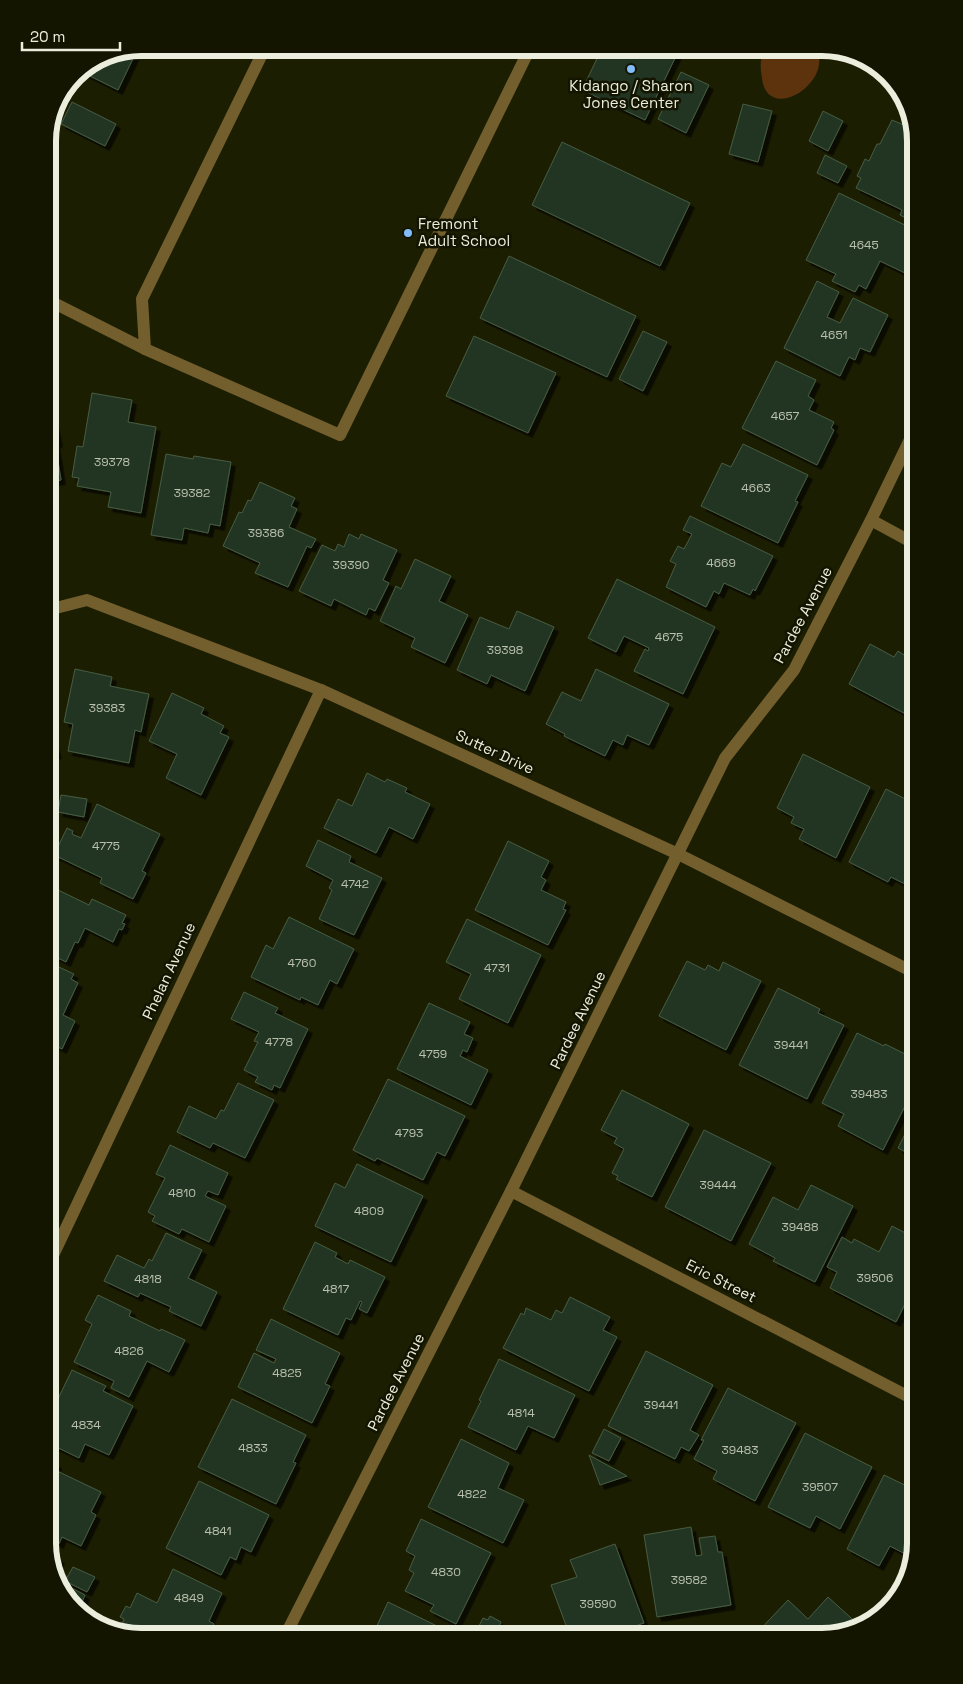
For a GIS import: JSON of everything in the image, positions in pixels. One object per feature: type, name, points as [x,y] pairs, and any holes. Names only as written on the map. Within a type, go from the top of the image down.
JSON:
[{"type":"street","points":[[145,349],[142,299],[261,56]]},
{"type":"street","points":[[56,304],[145,349],[340,435],[526,56]]},
{"type":"street","name":"Pardee Avenue","points":[[290,1628],[511,1192],[725,758],[794,670],[872,520],[907,448]]},
{"type":"street","points":[[872,520],[907,539]]},
{"type":"street","name":"Sutter Drive","points":[[56,608],[87,600],[321,690],[678,854],[907,968]]},
{"type":"street","name":"Phelan Avenue","points":[[56,1249],[321,690]]},
{"type":"street","name":"Eric Street","points":[[511,1192],[907,1395]]},
{"type":"shaded area","points":[[762,56],[818,56],[819,61],[816,74],[809,85],[798,93],[786,98],[775,98],[767,92],[762,78]]},
{"type":"building","name":"Kidango / Sharon Jones Center","points":[[598,56],[676,56],[645,120],[582,90]]},
{"type":"building","points":[[134,57],[118,90],[88,75],[109,63]]},
{"type":"building","points":[[681,72],[709,85],[686,133],[658,119]]},
{"type":"building","points":[[72,102],[116,124],[105,146],[61,124]]},
{"type":"building","points":[[743,104],[772,111],[758,162],[729,154]]},
{"type":"building","points":[[823,111],[843,121],[828,151],[809,141]]},
{"type":"building","points":[[892,120],[905,126],[907,219],[900,215],[902,210],[856,188],[861,178],[857,176],[865,159],[869,161],[877,144],[880,144]]},
{"type":"building","points":[[562,142],[690,203],[660,266],[532,205]]},
{"type":"building","points":[[825,155],[847,166],[838,183],[817,173]]},
{"type":"building","points":[[839,193],[907,226],[907,274],[880,261],[866,289],[859,285],[855,292],[832,281],[836,274],[806,260]]},
{"type":"building","points":[[509,256],[636,316],[607,377],[480,318]]},
{"type":"building","points":[[817,281],[839,292],[827,317],[840,323],[853,298],[888,315],[870,352],[860,348],[855,360],[849,357],[840,376],[784,348]]},
{"type":"building","points":[[643,331],[667,342],[643,391],[619,379]]},
{"type":"building","points":[[474,336],[556,373],[528,433],[446,396]]},
{"type":"building","points":[[776,361],[816,380],[808,396],[814,400],[809,410],[834,422],[831,428],[834,430],[817,465],[742,428]]},
{"type":"building","points":[[92,393],[132,400],[128,422],[156,427],[141,513],[108,507],[111,492],[77,486],[79,478],[72,477],[77,446],[83,447]]},
{"type":"building","points":[[743,444],[808,475],[795,501],[798,502],[778,543],[701,506],[722,463],[731,467]]},
{"type":"building","points":[[56,449],[61,480],[56,481]]},
{"type":"building","points":[[166,454],[193,459],[194,456],[231,462],[220,526],[210,524],[208,533],[184,528],[182,540],[151,535]]},
{"type":"building","points":[[260,482],[295,498],[291,506],[297,509],[289,527],[316,539],[311,548],[307,546],[288,587],[255,573],[260,563],[223,546],[239,512],[242,513],[248,500],[251,501]]},
{"type":"building","points":[[690,516],[773,556],[755,591],[753,589],[750,595],[724,583],[719,594],[714,591],[706,607],[666,587],[676,564],[670,561],[678,546],[684,549],[692,534],[683,530]]},
{"type":"building","points":[[349,534],[359,539],[361,534],[397,550],[383,580],[389,583],[375,611],[369,608],[366,615],[334,599],[331,606],[299,591],[322,545],[335,551],[338,544],[344,547]]},
{"type":"building","points":[[415,559],[451,576],[439,601],[468,615],[445,663],[411,647],[415,638],[380,621],[396,586],[401,589]]},
{"type":"building","points":[[617,579],[715,627],[683,694],[634,671],[645,649],[648,651],[649,648],[624,636],[616,652],[588,638]]},
{"type":"building","points":[[517,611],[554,627],[525,691],[491,675],[487,684],[457,670],[480,617],[509,629]]},
{"type":"building","points":[[870,644],[894,657],[898,651],[904,655],[907,649],[907,715],[849,684]]},
{"type":"building","points":[[75,669],[112,677],[110,686],[149,694],[141,732],[135,730],[129,763],[68,751],[73,724],[64,722]]},
{"type":"building","points":[[596,669],[669,704],[649,745],[627,735],[623,745],[613,740],[605,756],[564,736],[565,734],[546,724],[562,692],[581,701]]},
{"type":"building","points":[[172,693],[204,708],[201,714],[224,726],[220,733],[229,737],[201,795],[166,778],[177,754],[149,741]]},
{"type":"building","points":[[803,754],[870,787],[836,858],[799,839],[804,829],[791,823],[794,817],[777,808]]},
{"type":"building","points":[[367,773],[385,782],[387,779],[407,788],[405,792],[430,804],[413,839],[389,827],[376,853],[324,828],[338,799],[352,806]]},
{"type":"building","points":[[886,789],[907,800],[907,885],[891,877],[888,882],[849,862]]},
{"type":"building","points":[[61,795],[87,799],[84,817],[58,812]]},
{"type":"building","points":[[97,804],[160,834],[142,871],[146,873],[133,899],[100,883],[102,878],[56,856],[56,851],[67,828],[73,831],[72,834],[81,838]]},
{"type":"building","points":[[318,840],[351,856],[349,862],[382,878],[354,935],[319,919],[332,890],[329,888],[333,880],[306,866]]},
{"type":"building","points":[[508,841],[549,861],[541,877],[546,880],[541,890],[566,902],[563,909],[566,910],[548,945],[475,910]]},
{"type":"building","points":[[56,889],[89,905],[92,899],[126,915],[122,923],[125,924],[122,930],[119,929],[113,942],[85,928],[78,943],[75,942],[66,962],[56,957]]},
{"type":"building","points":[[289,917],[354,949],[337,984],[330,980],[318,1005],[301,997],[300,1000],[251,977],[266,945],[273,949]]},
{"type":"building","points":[[467,919],[541,955],[508,1023],[459,999],[471,974],[446,962]]},
{"type":"building","points":[[687,961],[705,970],[708,965],[719,971],[723,962],[761,981],[726,1050],[659,1016]]},
{"type":"building","points":[[56,966],[74,974],[71,979],[78,983],[63,1015],[75,1021],[62,1049],[56,1046]]},
{"type":"building","points":[[778,988],[820,1009],[818,1013],[844,1025],[807,1099],[739,1065]]},
{"type":"building","points":[[244,992],[278,1008],[275,1013],[308,1029],[280,1088],[274,1085],[272,1090],[255,1082],[258,1077],[244,1070],[258,1042],[254,1041],[259,1032],[231,1019]]},
{"type":"building","points":[[429,1003],[470,1022],[464,1034],[473,1038],[467,1052],[463,1050],[460,1056],[488,1070],[471,1105],[397,1069]]},
{"type":"building","points":[[857,1033],[907,1055],[907,1102],[883,1150],[838,1126],[844,1114],[822,1103]]},
{"type":"building","points":[[388,1079],[465,1116],[445,1156],[437,1152],[423,1180],[377,1158],[375,1161],[353,1150]]},
{"type":"building","points":[[238,1083],[274,1100],[245,1158],[213,1143],[210,1148],[177,1132],[189,1106],[216,1119],[221,1110],[224,1111]]},
{"type":"building","points":[[622,1090],[689,1124],[652,1197],[616,1179],[618,1176],[612,1173],[624,1149],[614,1143],[617,1138],[601,1130]]},
{"type":"building","points":[[704,1130],[771,1163],[731,1241],[665,1207]]},
{"type":"building","points":[[907,1130],[907,1153],[898,1148]]},
{"type":"building","points":[[170,1145],[228,1173],[218,1195],[208,1191],[205,1196],[226,1206],[209,1242],[182,1229],[179,1234],[152,1221],[155,1216],[148,1212],[165,1178],[156,1174]]},
{"type":"building","points":[[357,1164],[423,1196],[391,1262],[315,1226],[335,1183],[345,1188]]},
{"type":"building","points":[[811,1185],[853,1206],[815,1282],[773,1261],[775,1258],[749,1244],[773,1197],[798,1210]]},
{"type":"building","points":[[892,1226],[907,1234],[907,1300],[896,1322],[830,1288],[837,1272],[827,1267],[842,1237],[852,1243],[854,1239],[879,1252]]},
{"type":"building","points":[[166,1233],[202,1250],[188,1278],[217,1292],[201,1326],[169,1311],[171,1307],[140,1293],[138,1297],[104,1281],[117,1255],[144,1268],[149,1259],[152,1261]]},
{"type":"building","points":[[315,1242],[337,1253],[335,1257],[348,1264],[350,1260],[385,1277],[367,1313],[359,1309],[362,1302],[360,1301],[351,1320],[346,1318],[338,1335],[283,1309]]},
{"type":"building","points":[[98,1295],[131,1311],[129,1316],[160,1331],[161,1329],[185,1340],[169,1372],[147,1361],[129,1397],[111,1388],[114,1381],[74,1362],[92,1324],[85,1320]]},
{"type":"building","points":[[570,1297],[610,1317],[603,1330],[617,1337],[589,1391],[503,1348],[521,1313],[524,1315],[526,1308],[551,1320],[556,1310],[562,1313]]},
{"type":"building","points":[[271,1319],[340,1353],[325,1384],[330,1386],[312,1423],[238,1387],[254,1353],[274,1363],[276,1359],[256,1350]]},
{"type":"building","points":[[646,1351],[713,1385],[690,1430],[699,1435],[689,1451],[681,1447],[675,1459],[608,1426]]},
{"type":"building","points":[[499,1359],[575,1395],[554,1438],[528,1426],[516,1450],[468,1427]]},
{"type":"building","points":[[72,1370],[106,1386],[103,1391],[133,1406],[109,1455],[85,1444],[79,1458],[56,1447],[56,1403]]},
{"type":"building","points":[[728,1388],[796,1423],[755,1501],[713,1479],[717,1471],[694,1459],[704,1440],[701,1440]]},
{"type":"building","points":[[232,1399],[306,1435],[293,1462],[296,1463],[276,1504],[198,1467]]},
{"type":"building","points":[[604,1429],[621,1438],[609,1461],[592,1453]]},
{"type":"building","points":[[805,1433],[872,1467],[840,1529],[816,1516],[810,1528],[768,1507]]},
{"type":"building","points":[[461,1439],[509,1463],[498,1488],[524,1500],[503,1543],[428,1507]]},
{"type":"building","points":[[589,1455],[627,1476],[600,1485]]},
{"type":"building","points":[[56,1470],[101,1492],[91,1512],[96,1515],[81,1546],[62,1537],[59,1544],[56,1542]]},
{"type":"building","points":[[884,1475],[907,1486],[906,1554],[890,1546],[879,1566],[847,1549]]},
{"type":"building","points":[[199,1481],[269,1515],[251,1552],[241,1547],[236,1560],[230,1557],[221,1575],[166,1548]]},
{"type":"building","points":[[421,1519],[491,1553],[456,1624],[430,1611],[434,1605],[405,1591],[414,1573],[409,1570],[415,1556],[406,1551]]},
{"type":"building","points":[[691,1527],[696,1556],[702,1555],[699,1538],[715,1536],[718,1552],[722,1552],[731,1605],[657,1617],[644,1535]]},
{"type":"building","points":[[615,1544],[644,1623],[629,1628],[567,1628],[551,1585],[577,1577],[570,1560]]},
{"type":"building","points":[[73,1567],[95,1577],[87,1592],[65,1580]]},
{"type":"building","points":[[173,1569],[222,1593],[209,1621],[214,1624],[211,1628],[136,1628],[122,1625],[124,1619],[120,1617],[126,1606],[130,1608],[137,1593],[157,1603]]},
{"type":"building","points":[[69,1587],[85,1595],[81,1603]]},
{"type":"building","points":[[828,1597],[854,1621],[822,1628],[762,1628],[788,1600],[808,1619]]},
{"type":"building","points":[[388,1602],[437,1626],[436,1628],[376,1628]]},
{"type":"building","points":[[490,1616],[501,1622],[498,1628],[479,1626],[483,1618],[488,1620]]},
{"type":"place","name":"Kidango / Sharon Jones Center","points":[[631,69]]},
{"type":"place","name":"Fremont Adult School","points":[[408,233]]}]
